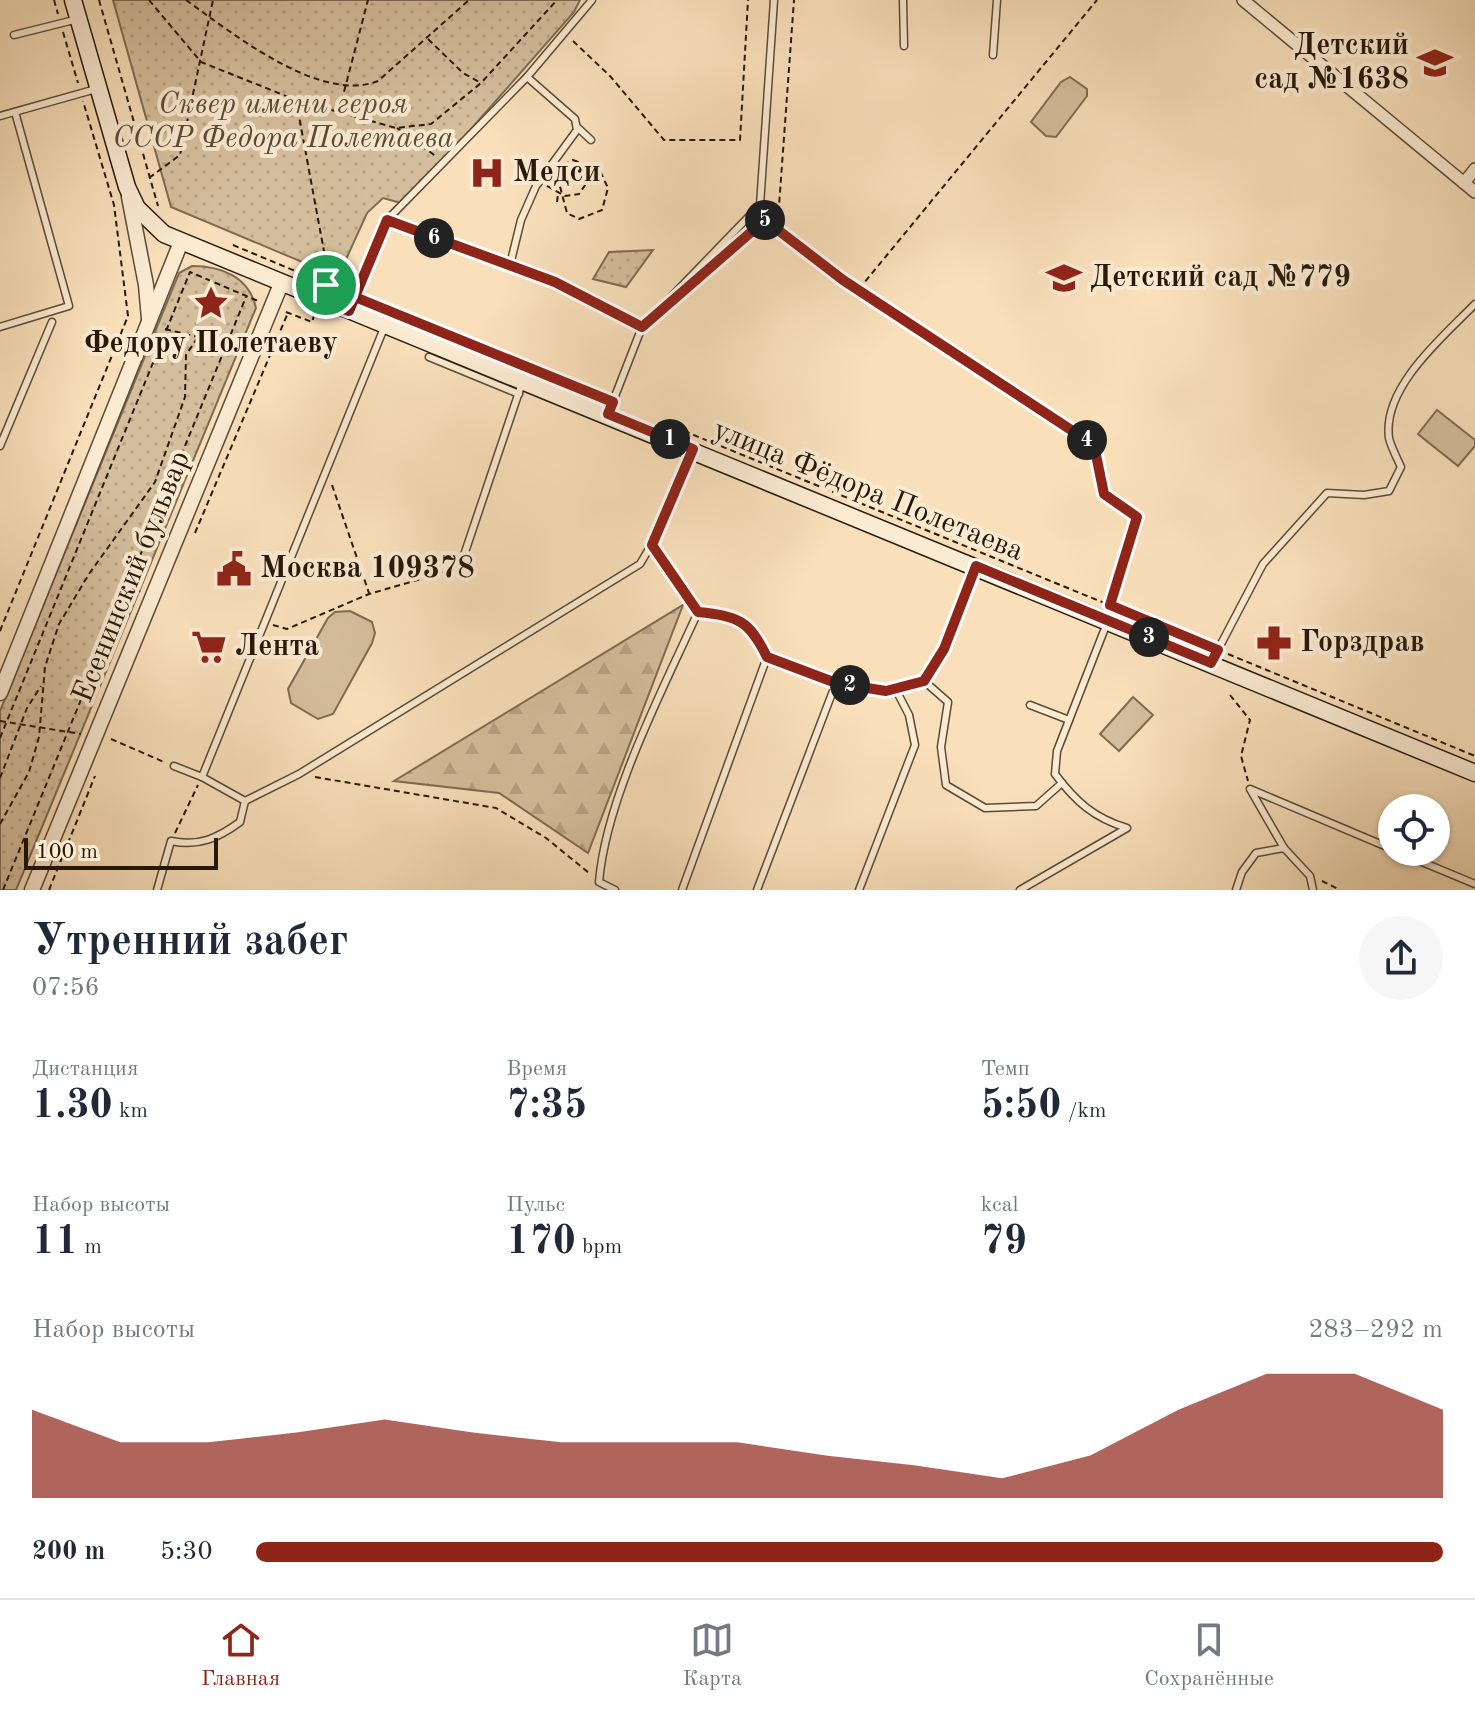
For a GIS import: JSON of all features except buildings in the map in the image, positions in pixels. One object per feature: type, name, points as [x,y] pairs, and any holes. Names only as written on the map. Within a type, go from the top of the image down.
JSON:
[{"type":"main road","name":"улица Фёдора Полетаева","points":[[73,0],[127,187],[150,223],[181,242],[281,284],[323,292],[349,311],[521,387],[608,414],[976,566],[1109,613],[1214,656],[1475,773]]},
{"type":"street","points":[[1243,0],[1475,192]]},
{"type":"street","points":[[1464,183],[1475,169]]},
{"type":"street","points":[[127,187],[146,285],[149,323]]},
{"type":"street","points":[[0,693],[181,242]]},
{"type":"street","name":"Есенинский бульвар","points":[[32,890],[281,284]]},
{"type":"lane","points":[[349,311],[387,220],[527,77],[592,0]]},
{"type":"lane","points":[[608,414],[642,327],[760,205],[774,0]]},
{"type":"lane","points":[[903,0],[904,46]]},
{"type":"lane","points":[[993,55],[997,0]]},
{"type":"lane","points":[[14,35],[78,19]]},
{"type":"lane","points":[[510,265],[521,220],[536,186],[574,138],[577,127],[575,119],[527,77]]},
{"type":"lane","points":[[0,116],[99,88]]},
{"type":"lane","points":[[0,327],[69,306],[15,112]]},
{"type":"lane","points":[[577,127],[591,140]]},
{"type":"lane","points":[[387,220],[555,282],[642,327]]},
{"type":"lane","points":[[1214,656],[1263,564],[1327,493],[1364,495],[1389,491],[1401,467],[1389,437],[1393,406],[1418,362],[1475,304]]},
{"type":"lane","points":[[0,446],[52,322]]},
{"type":"lane","points":[[202,777],[385,325]]},
{"type":"lane","points":[[429,357],[521,387],[460,567]]},
{"type":"lane","points":[[245,801],[299,774],[640,564],[652,545],[693,449]]},
{"type":"lane","points":[[652,545],[698,612]]},
{"type":"lane","points":[[698,612],[731,615],[754,630],[767,657],[836,683],[886,691],[924,681],[944,649],[976,566]]},
{"type":"lane","points":[[615,890],[599,882],[602,849],[610,821],[657,701],[698,612]]},
{"type":"lane","points":[[1020,890],[1127,828],[1099,820],[1055,774],[1057,751],[1109,613]]},
{"type":"lane","points":[[682,890],[767,657]]},
{"type":"lane","points":[[924,681],[948,702],[941,747],[946,785],[985,808],[1036,806],[1062,783]]},
{"type":"lane","points":[[757,890],[836,683]]},
{"type":"lane","points":[[859,890],[915,745],[909,715],[895,688]]},
{"type":"lane","points":[[1030,705],[1069,720]]},
{"type":"lane","points":[[174,766],[202,777],[245,801]]},
{"type":"lane","points":[[1250,789],[1284,848],[1310,876],[1313,890]]},
{"type":"lane","points":[[1250,789],[1378,843]]},
{"type":"lane","points":[[157,890],[171,841],[190,845],[219,837],[240,822],[245,801]]},
{"type":"lane","points":[[1236,890],[1242,872],[1256,853],[1284,848]]},
{"type":"lane","points":[[1432,866],[1475,884]]},
{"type":"path","points":[[0,631],[128,316],[114,205],[54,0]]},
{"type":"path","points":[[99,0],[155,202],[164,214]]},
{"type":"path","points":[[149,0],[201,62],[296,100],[396,128],[442,161]]},
{"type":"path","points":[[186,0],[288,65],[344,87],[361,87],[378,81],[469,0]]},
{"type":"path","points":[[148,178],[180,155],[213,0]]},
{"type":"path","points":[[339,112],[368,0]]},
{"type":"path","points":[[396,128],[431,124],[481,83],[557,0]]},
{"type":"path","points":[[564,34],[610,76],[664,140],[740,140],[748,0]]},
{"type":"path","points":[[731,249],[779,206],[794,0]]},
{"type":"path","points":[[858,290],[1097,0]]},
{"type":"path","points":[[427,39],[463,73],[481,83]]},
{"type":"path","points":[[0,738],[164,329],[190,272],[312,322],[328,273],[296,100]]},
{"type":"path","points":[[570,161],[587,164],[606,179],[608,194],[603,209],[574,219],[566,211],[565,196],[558,179],[560,168],[570,161]]},
{"type":"path","points":[[536,186],[549,186],[565,196],[576,196],[584,190],[590,178],[587,164]]},
{"type":"path","points":[[557,202],[558,193]]},
{"type":"path","points":[[765,220],[858,290],[1094,445],[1104,494],[1137,517],[1109,613]]},
{"type":"path","points":[[223,243],[246,249],[305,277]]},
{"type":"path","points":[[316,281],[323,292]]},
{"type":"path","points":[[3,890],[246,295]]},
{"type":"path","points":[[195,532],[288,313]]},
{"type":"path","points":[[164,329],[198,337],[224,351]]},
{"type":"path","points":[[0,778],[22,722],[41,686],[59,624],[89,574],[155,482],[185,397],[186,355],[198,337]]},
{"type":"path","points":[[681,430],[1109,613],[1475,756]]},
{"type":"path","points":[[327,468],[369,594]]},
{"type":"path","points":[[265,622],[287,629],[369,594],[460,567]]},
{"type":"path","points":[[0,824],[29,772],[40,725],[41,686]]},
{"type":"path","points":[[1230,695],[1250,720],[1241,756],[1250,789]]},
{"type":"path","points":[[0,721],[22,722],[110,739],[174,766]]},
{"type":"path","points":[[49,890],[98,767]]},
{"type":"path","points":[[299,774],[496,808],[546,838],[599,882]]},
{"type":"path","points":[[171,841],[202,777]]},
{"type":"path","points":[[1310,876],[1340,890]]},
{"type":"green space","name":"Сквер имени героя СССР Федора Полетаева","points":[[113,0],[580,0],[574,12],[405,204],[383,198],[367,213],[338,277],[171,207]]},
{"type":"green space","points":[[1070,77],[1087,89],[1087,96],[1056,137],[1046,136],[1031,122],[1061,82]]},
{"type":"green space","points":[[653,250],[626,287],[593,279],[609,252]]},
{"type":"green space","points":[[192,266],[214,268],[233,275],[247,288],[256,308],[16,890],[0,890],[0,711],[179,273]]},
{"type":"green space","points":[[1437,410],[1475,440],[1475,446],[1458,466],[1418,434]]},
{"type":"green space","points":[[683,605],[588,853],[499,793],[394,781]]},
{"type":"green space","points":[[350,611],[372,622],[375,633],[333,714],[318,719],[291,703],[288,689],[328,618],[335,612]]},
{"type":"green space","points":[[1133,697],[1153,715],[1119,751],[1100,734]]},
{"type":"place","name":"Детский сад №1638","points":[[1435,63]]},
{"type":"place","name":"Медси","points":[[487,173]]},
{"type":"place","name":"Детский сад №779","points":[[1064,278]]},
{"type":"place","name":"Федору Полетаеву","points":[[211,303]]},
{"type":"place","name":"Москва 109378","points":[[234,569]]},
{"type":"place","name":"Горздрав","points":[[1274,643]]},
{"type":"place","name":"Лента","points":[[209,647]]},
{"type":"route","points":[[326,285],[320,300],[349,311],[355,297],[387,220],[555,282],[642,327],[765,220],[843,280],[1094,445],[1104,494],[1137,517],[1110,605],[1218,650],[1211,663],[976,566],[944,649],[924,681],[886,691],[836,683],[767,657],[754,630],[731,615],[698,612],[652,545],[693,449],[608,414],[613,402],[355,297],[326,285]]}]
